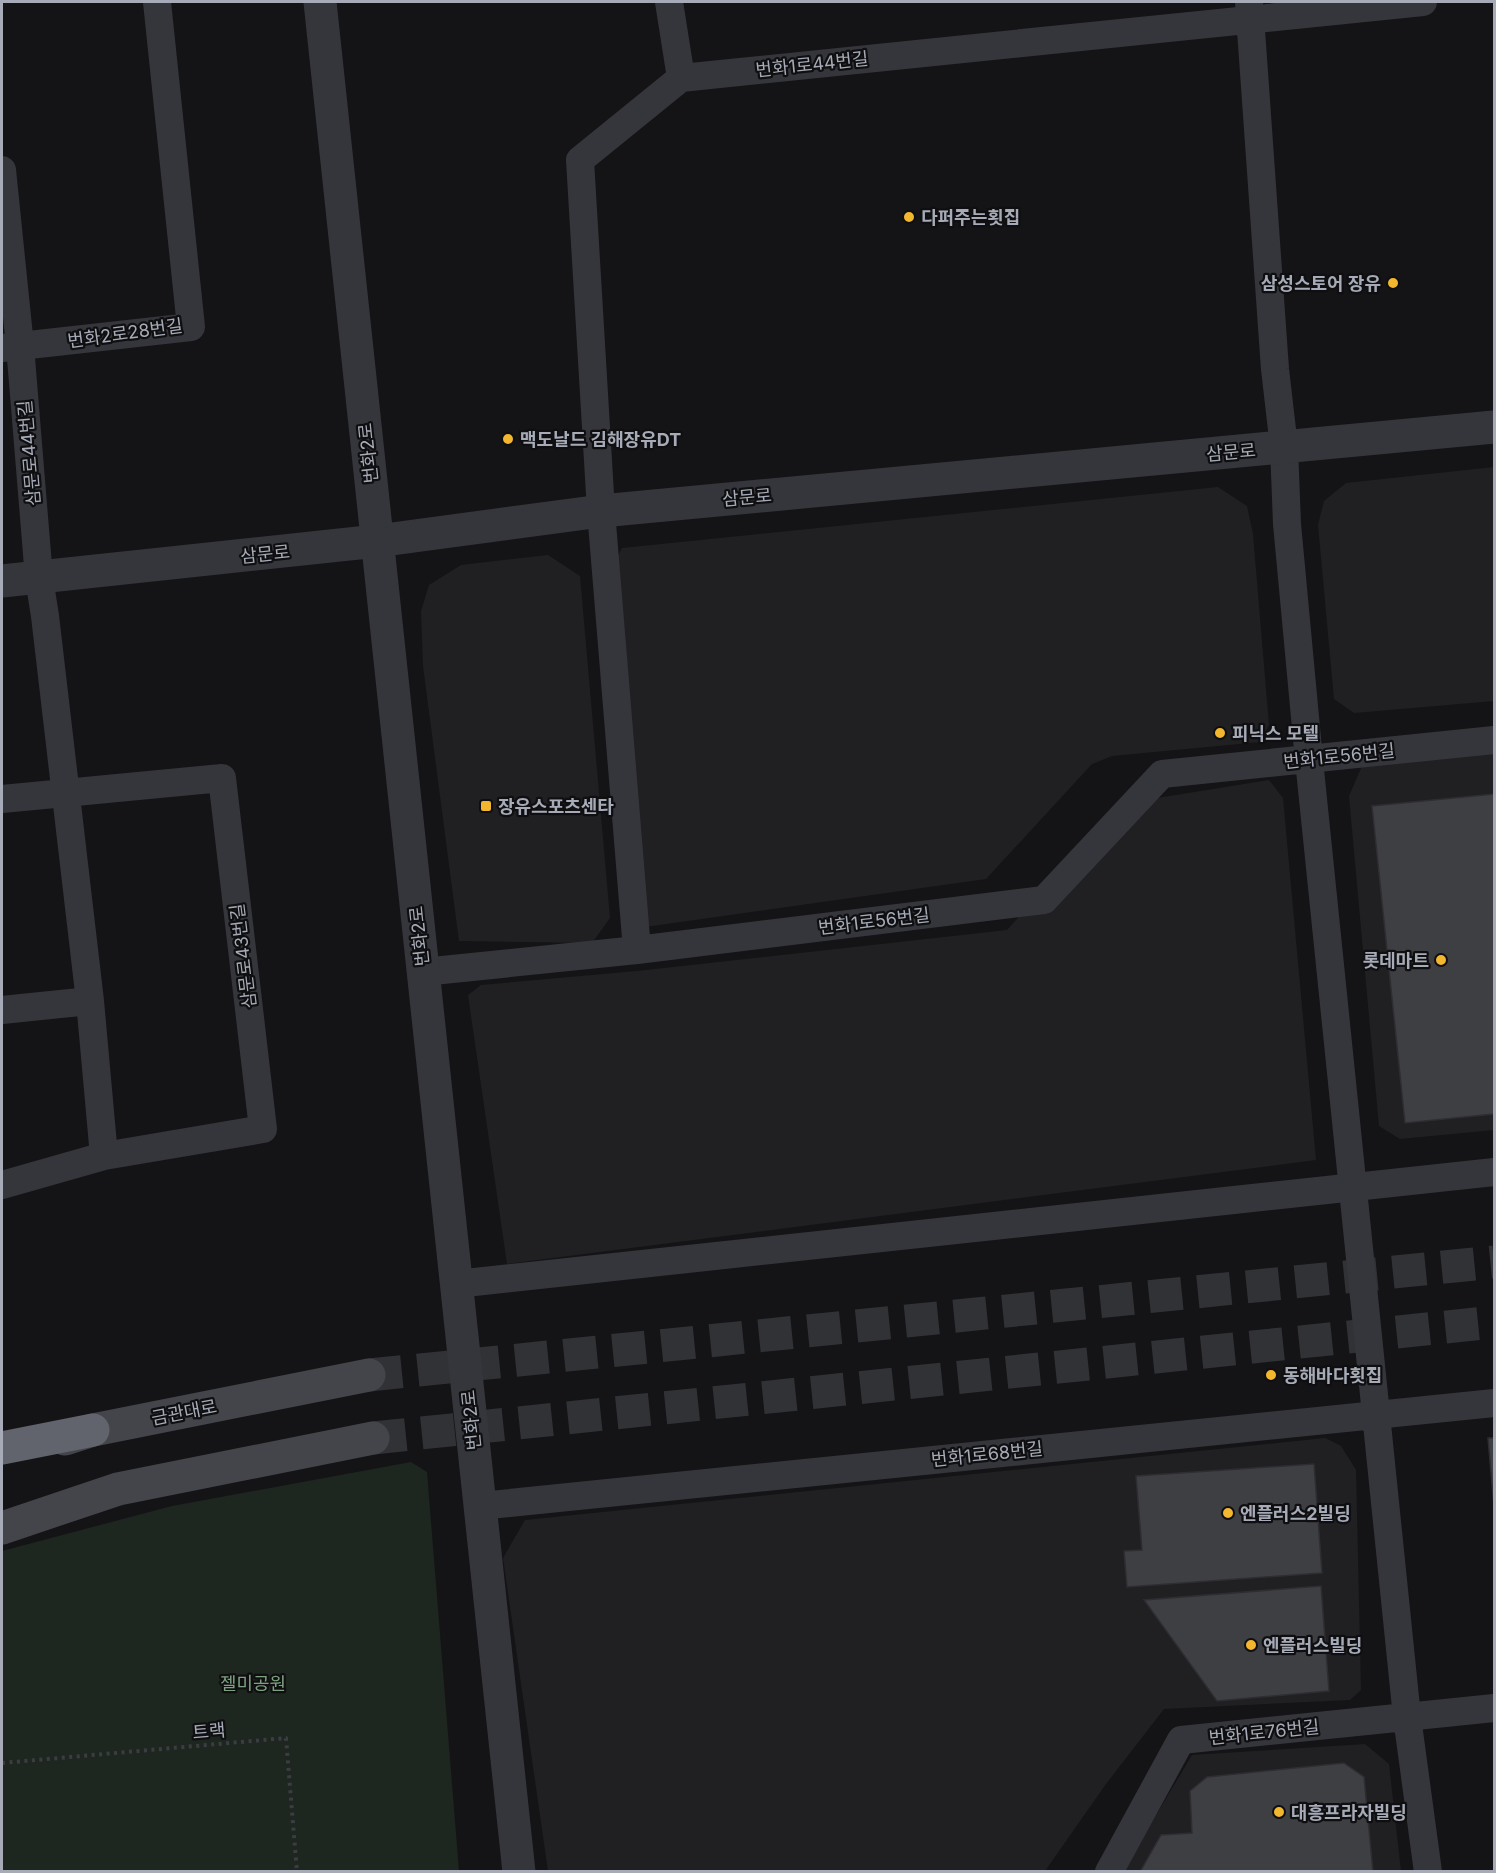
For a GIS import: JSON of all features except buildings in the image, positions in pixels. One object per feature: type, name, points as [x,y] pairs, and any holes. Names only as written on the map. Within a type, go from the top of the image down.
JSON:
[{"type":"highway","points":[[2,1448],[93,1430]]},
{"type":"main road","name":"금관대로","points":[[2,1458],[93,1430],[369,1375]]},
{"type":"main road","points":[[2,1528],[118,1489],[374,1438]]},
{"type":"street","name":"번화2로28번길","points":[[11,347],[190,327],[157,2]]},
{"type":"street","name":"번화2로","points":[[320,2],[519,1872]]},
{"type":"street","points":[[637,950],[601,511],[579,160],[681,78],[669,2]]},
{"type":"street","name":"번화1로44번길","points":[[681,78],[1250,11],[1423,2]]},
{"type":"street","points":[[1250,11],[1274,357],[1284,447],[1287,524],[1309,760],[1407,1717],[1428,1872]]},
{"type":"street","points":[[2,170],[11,347]]},
{"type":"street","name":"삼문로44번길","points":[[11,347],[39,579]]},
{"type":"street","name":"삼문로","points":[[2,582],[377,541],[601,511],[1494,427]]},
{"type":"street","points":[[39,579],[90,1001],[104,1156]]},
{"type":"street","name":"번화1로56번길","points":[[423,972],[637,950],[1044,900],[1162,774],[1494,740]]},
{"type":"street","name":"삼문로43번길","points":[[2,799],[222,778],[263,1129],[104,1156],[2,1185]]},
{"type":"street","points":[[2,1010],[90,1001]]},
{"type":"street","points":[[456,1284],[1494,1172]]},
{"type":"street","name":"번화1로68번길","points":[[480,1506],[1494,1402]]},
{"type":"street","name":"번화1로76번길","points":[[1109,1872],[1181,1740],[1494,1708]]},
{"type":"path","name":"트랙","points":[[2,1763],[286,1738],[297,1872]]},
{"type":"shaded area","points":[[1494,467],[1494,701],[1354,713],[1334,699],[1318,525],[1324,501],[1346,483]]},
{"type":"shaded area","points":[[1218,487],[1247,506],[1253,534],[1269,725],[1260,742],[1112,756],[1092,764],[986,879],[645,927],[610,572],[622,548]]},
{"type":"shaded area","points":[[548,555],[580,576],[610,918],[592,943],[459,941],[423,666],[421,611],[429,585],[461,565]]},
{"type":"shaded area","name":"롯데마트","points":[[1494,750],[1494,1130],[1400,1139],[1379,1126],[1349,796],[1362,766]]},
{"type":"shaded area","points":[[1269,780],[1283,798],[1316,1160],[507,1264],[468,995],[481,985],[637,971],[1007,930],[1120,804]]},
{"type":"shaded area","points":[[1325,1438],[1341,1446],[1356,1470],[1361,1690],[1350,1700],[1164,1709],[1106,1784],[1045,1871],[548,1871],[503,1558],[525,1520]]},
{"type":"shaded area","name":"대흥프라자빌딩","points":[[1365,1744],[1389,1764],[1401,1871],[1122,1872],[1192,1755]]},
{"type":"green space","name":"젤미공원","points":[[411,1462],[427,1472],[459,1871],[2,1871],[2,1551],[172,1506]]},
{"type":"tunnel","points":[[369,1375],[1494,1262]]},
{"type":"tunnel","points":[[373,1438],[1494,1322]]},
{"type":"place","name":"다퍼주는횟집","points":[[909,217]]},
{"type":"place","name":"삼성스토어 장유","points":[[1393,283]]},
{"type":"place","name":"맥도날드 김해장유DT","points":[[508,439]]},
{"type":"place","name":"피닉스 모텔","points":[[1220,733]]},
{"type":"place","name":"장유스포츠센타","points":[[486,806]]},
{"type":"place","name":"롯데마트","points":[[1441,960]]},
{"type":"place","name":"동해바다횟집","points":[[1271,1375]]},
{"type":"place","name":"엔플러스2빌딩","points":[[1228,1513]]},
{"type":"place","name":"엔플러스빌딩","points":[[1251,1645]]},
{"type":"place","name":"대흥프라자빌딩","points":[[1279,1812]]}]
